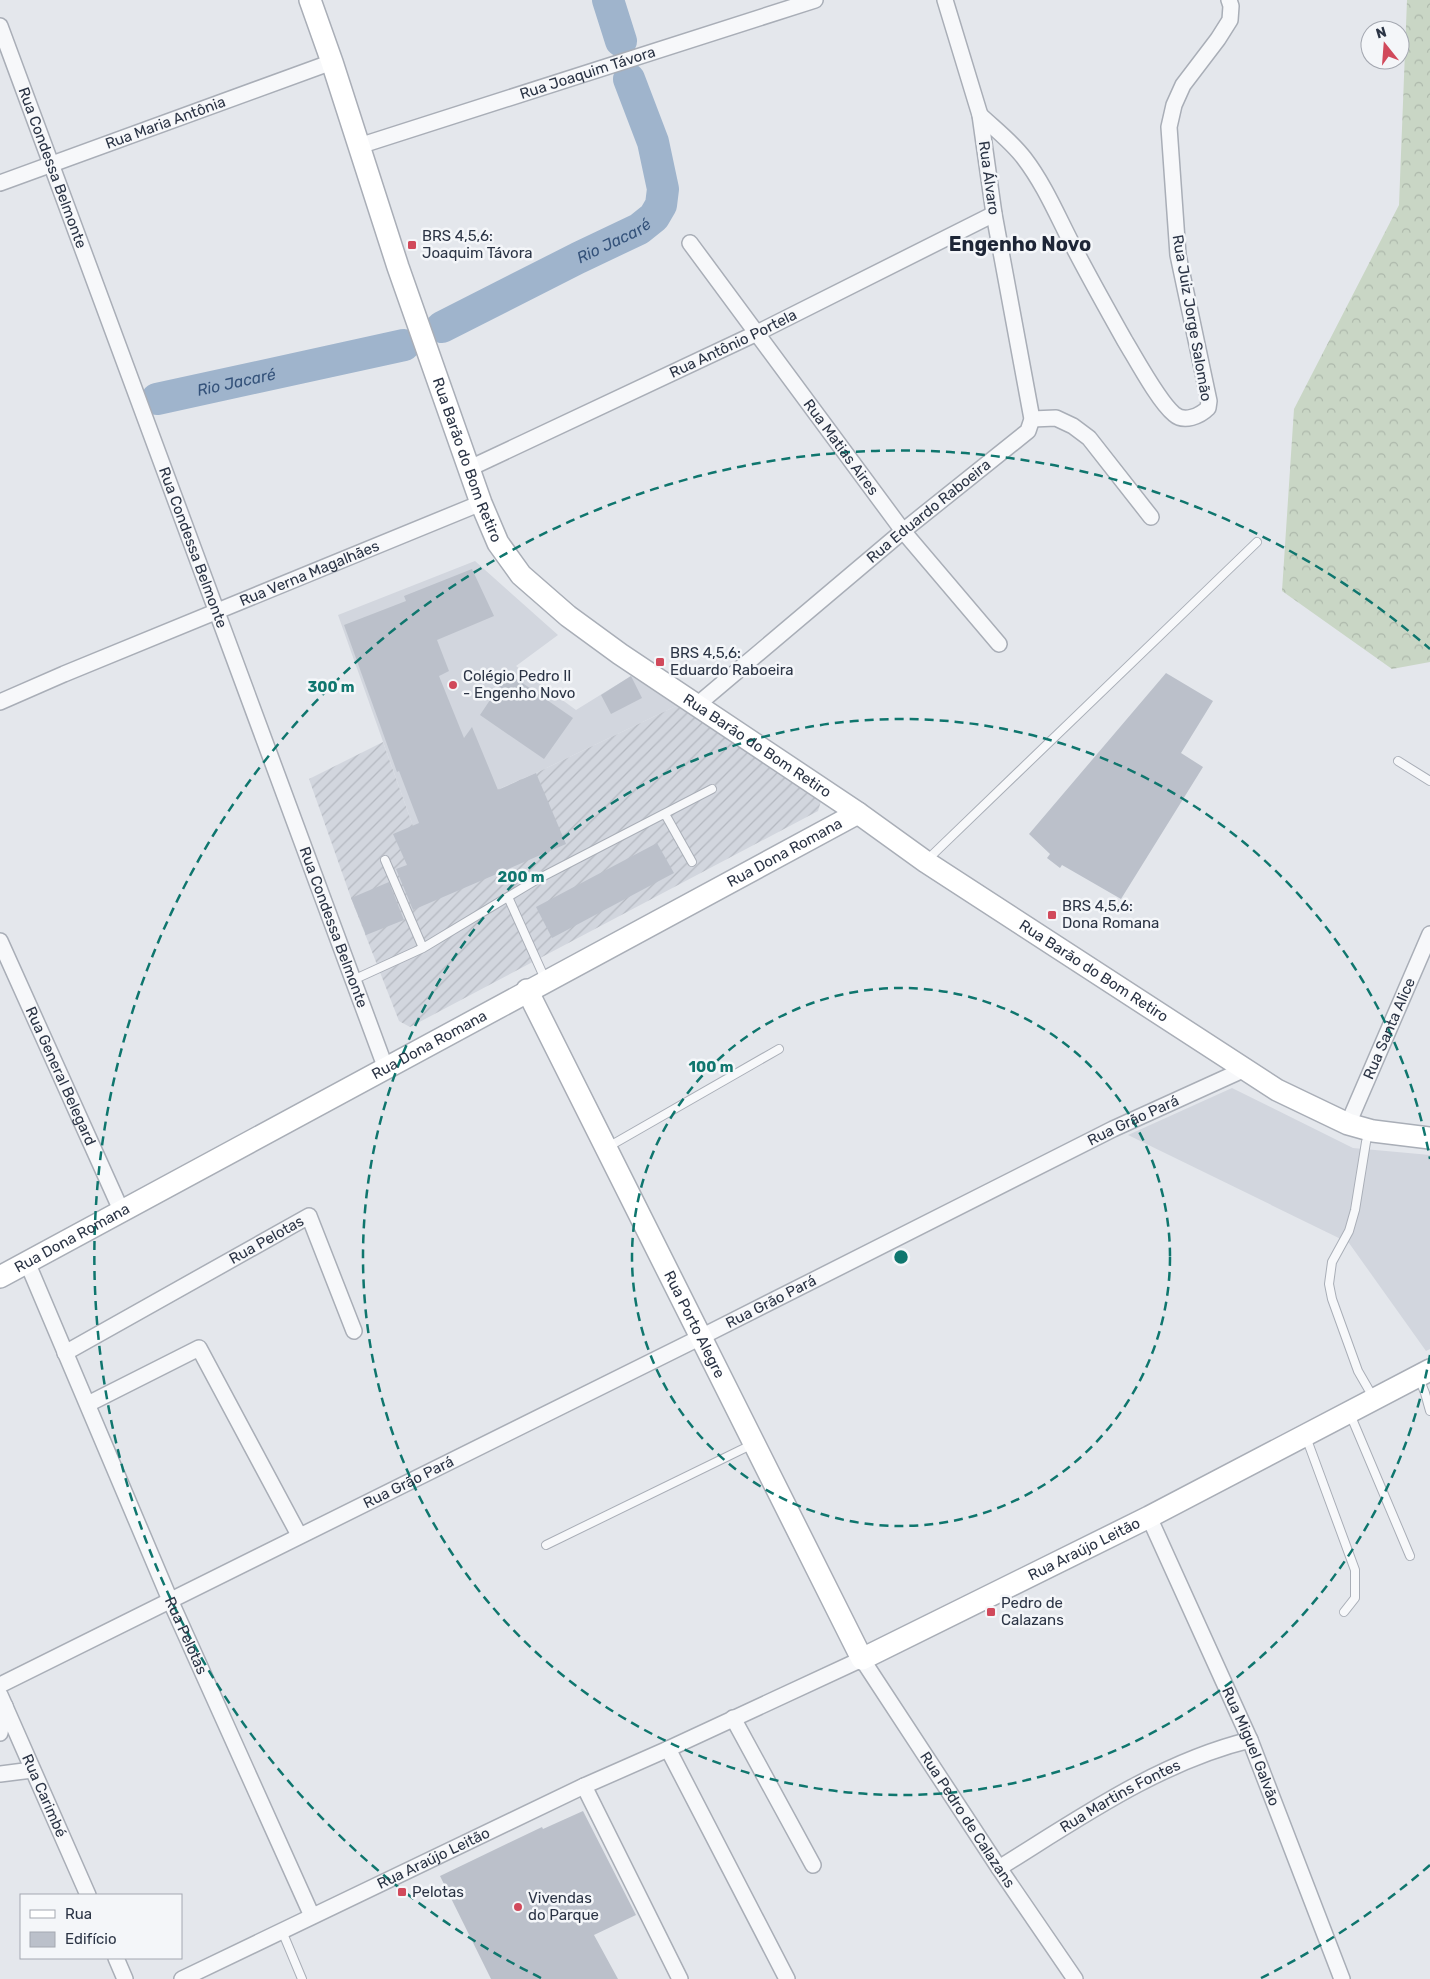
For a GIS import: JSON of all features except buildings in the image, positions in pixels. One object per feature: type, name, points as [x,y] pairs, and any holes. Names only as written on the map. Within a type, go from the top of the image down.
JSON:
[{"type":"street","name":"Rua Barão do Bom Retiro","points":[[310,0],[398,266],[481,504],[498,544],[521,575],[568,616],[620,654],[858,813],[926,862],[1277,1090],[1348,1124],[1370,1130],[1430,1138]]},
{"type":"street","name":"Rua Joaquim Távora","points":[[359,146],[816,0]]},
{"type":"street","name":"Rua Álvaro","points":[[945,0],[980,115],[994,214],[1032,419]]},
{"type":"street","name":"Rua Juiz Jorge Salomão","points":[[980,115],[1023,156],[1039,179],[1093,285],[1138,363],[1165,404],[1175,415],[1183,418],[1202,414],[1208,408],[1209,402],[1178,255],[1169,127],[1174,105],[1183,85],[1230,20],[1231,6],[1229,0]]},
{"type":"street","name":"Rua Condessa Belmonte","points":[[0,26],[386,1069]]},
{"type":"street","name":"Rua Maria Antônia","points":[[0,183],[332,62]]},
{"type":"street","name":"Rua Antônio Portela","points":[[470,468],[757,333],[994,214]]},
{"type":"street","name":"Rua Matias Aires","points":[[690,243],[903,531],[999,644]]},
{"type":"street","points":[[1032,419],[1056,418],[1074,426],[1089,438],[1151,517]]},
{"type":"street","name":"Rua Eduardo Raboeira","points":[[697,705],[903,531],[1028,431],[1032,419]]},
{"type":"street","name":"Rua Verna Magalhães","points":[[0,702],[64,674],[481,504]]},
{"type":"street","name":"Rua Dona Romana","points":[[0,1277],[121,1210],[386,1069],[527,990],[858,813]]},
{"type":"street","name":"Rua Santa Alice","points":[[1348,1124],[1430,934]]},
{"type":"street","name":"Rua General Belegard","points":[[0,941],[121,1210]]},
{"type":"street","name":"Rua Porto Alegre","points":[[527,990],[862,1659]]},
{"type":"street","name":"Rua Grão Pará","points":[[0,1685],[701,1337],[1113,1129],[1245,1069]]},
{"type":"street","name":"Rua Pelotas","points":[[66,1353],[309,1216],[354,1330]]},
{"type":"street","name":"Rua Pelotas","points":[[27,1262],[170,1600],[312,1916]]},
{"type":"street","points":[[88,1404],[199,1348],[299,1535]]},
{"type":"street","name":"Rua Araújo Leitão","points":[[182,1979],[584,1786],[862,1659],[1149,1518],[1424,1373]]},
{"type":"street","name":"Rua Miguel Galvão","points":[[1149,1518],[1250,1740],[1342,1979]]},
{"type":"street","name":"Rua Pedro de Calazans","points":[[862,1659],[999,1868],[1075,1979]]},
{"type":"street","points":[[0,1733],[2,1701]]},
{"type":"street","name":"Rua Carimbé","points":[[2,1701],[88,1894]]},
{"type":"street","points":[[733,1718],[813,1865]]},
{"type":"street","name":"Rua Martins Fontes","points":[[999,1868],[1077,1819],[1140,1784],[1199,1755],[1250,1740]]},
{"type":"street","points":[[668,1749],[787,1979]]},
{"type":"street","points":[[0,1774],[32,1770]]},
{"type":"street","points":[[584,1786],[680,1979]]},
{"type":"street","points":[[116,1959],[125,1979]]},
{"type":"lane","points":[[926,862],[1257,542]]},
{"type":"lane","points":[[1398,761],[1430,781]]},
{"type":"lane","points":[[353,980],[423,948],[536,880],[712,789]]},
{"type":"lane","points":[[665,814],[692,862]]},
{"type":"lane","points":[[385,860],[423,948]]},
{"type":"lane","points":[[508,897],[546,980]]},
{"type":"lane","points":[[606,1148],[780,1049]]},
{"type":"lane","points":[[1370,1130],[1366,1142],[1355,1210],[1349,1231],[1332,1262],[1329,1284],[1332,1299],[1358,1371],[1374,1399]]},
{"type":"lane","points":[[1424,1373],[1430,1411]]},
{"type":"lane","points":[[1349,1412],[1410,1556]]},
{"type":"lane","points":[[1305,1435],[1355,1570],[1355,1598],[1344,1612]]},
{"type":"lane","points":[[546,1545],[754,1444]]},
{"type":"lane","points":[[282,1931],[302,1979]]},
{"type":"shaded area","name":"Colégio Pedro II - Engenho Novo","points":[[475,561],[558,635],[516,666],[576,710],[631,676],[678,705],[536,773],[413,826],[338,615]]},
{"type":"shaded area","points":[[678,705],[821,801],[818,811],[410,1027],[399,1021],[351,898],[309,779],[383,742],[413,826],[536,773]]},
{"type":"shaded area","points":[[1232,1088],[1353,1148],[1430,1155],[1430,1349],[1426,1351],[1349,1243],[1128,1135]]},
{"type":"green space","points":[[1407,0],[1430,0],[1430,662],[1392,669],[1282,591],[1294,409],[1399,205],[1404,70],[1410,70],[1410,20],[1406,20]]},
{"type":"waterway","name":"Rio Jacaré","points":[[608,0],[621,41]]},
{"type":"waterway","name":"Rio Jacaré","points":[[442,327],[639,229],[654,217],[661,205],[663,189],[653,142],[629,79]]},
{"type":"waterway","name":"Rio Jacaré","points":[[157,399],[404,345]]},
{"type":"place","name":"BRS 4,5,6: Joaquim Távora","points":[[412,245]]},
{"type":"place","name":"BRS 4,5,6: Eduardo Raboeira","points":[[660,662]]},
{"type":"place","name":"Colégio Pedro II - Engenho Novo","points":[[453,685]]},
{"type":"place","name":"BRS 4,5,6: Dona Romana","points":[[1052,915]]},
{"type":"place","name":"Pedro de Calazans","points":[[991,1612]]},
{"type":"place","name":"Pelotas","points":[[402,1892]]},
{"type":"place","name":"Vivendas do Parque","points":[[518,1907]]},
{"type":"district","name":"Engenho Novo","points":[[1020,244]]}]
